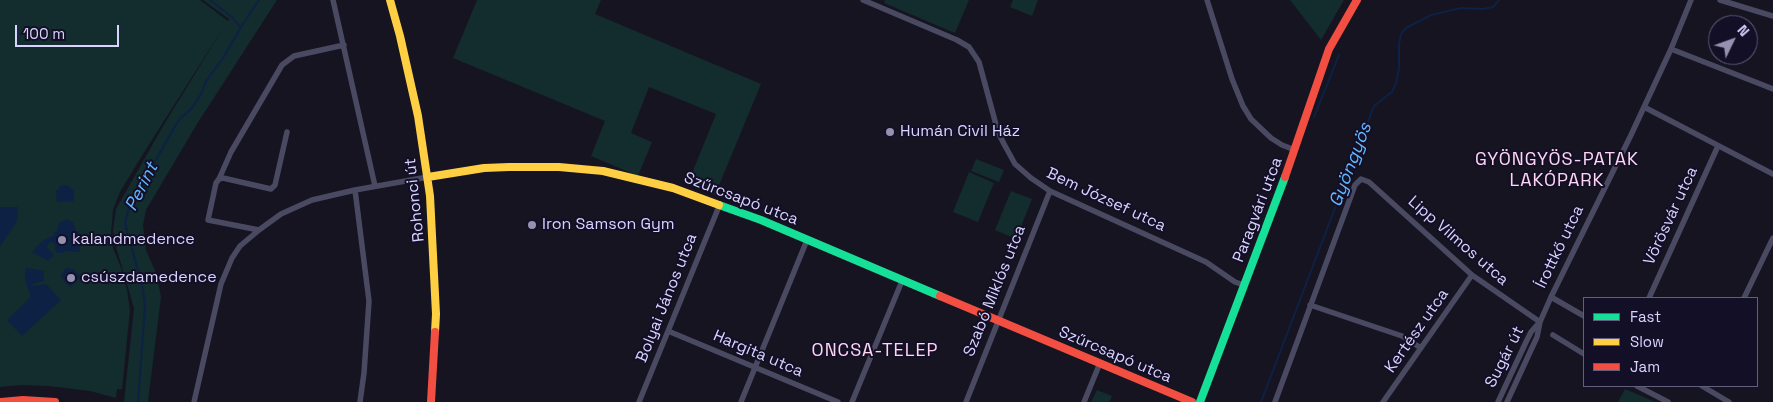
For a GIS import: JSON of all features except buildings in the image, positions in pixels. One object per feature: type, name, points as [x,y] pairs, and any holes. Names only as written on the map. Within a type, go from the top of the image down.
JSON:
[{"type":"street","points":[[333,0],[375,186]]},
{"type":"street","name":"Rohonci út","points":[[390,0],[410,76],[428,177],[436,285],[436,344],[431,402]]},
{"type":"street","name":"Bem József utca","points":[[863,0],[957,40],[969,47],[979,62],[998,132],[1009,155],[1026,175],[1050,191],[1206,262],[1236,282],[1244,285]]},
{"type":"street","points":[[1206,0],[1243,106],[1251,119],[1271,138],[1295,150]]},
{"type":"street","name":"Paragvári utca","points":[[1200,402],[1295,150],[1329,49],[1357,0]]},
{"type":"street","name":"Írottkő utca","points":[[1540,322],[1550,297],[1644,107],[1691,0]]},
{"type":"street","points":[[1720,0],[1773,16]]},
{"type":"street","points":[[259,230],[208,220],[219,179],[231,152],[282,65],[294,56],[344,45]]},
{"type":"street","points":[[1671,49],[1773,89]]},
{"type":"street","points":[[1644,107],[1773,174]]},
{"type":"street","points":[[219,179],[223,178],[271,188],[275,185],[287,132]]},
{"type":"street","name":"Vörösvár utca","points":[[1648,297],[1718,146]]},
{"type":"street","name":"Szűrcsapó utca","points":[[194,400],[225,271],[237,250],[259,230],[281,214],[297,206],[332,194],[484,168],[538,166],[610,172],[650,181],[720,204],[1192,402]]},
{"type":"street","name":"Lipp Vilmos utca","points":[[1310,304],[1355,185],[1360,179],[1369,182],[1472,275],[1540,322]]},
{"type":"street","points":[[355,190],[369,301],[360,402]]},
{"type":"street","name":"Szabó Miklós utca","points":[[966,402],[1050,191]]},
{"type":"street","name":"Bolyai János utca","points":[[639,402],[720,204]]},
{"type":"street","points":[[1744,297],[1773,238]]},
{"type":"street","points":[[741,402],[807,240]]},
{"type":"street","name":"Kertész utca","points":[[1383,402],[1472,275]]},
{"type":"street","points":[[852,402],[902,281]]},
{"type":"street","points":[[1550,297],[1583,315]]},
{"type":"street","points":[[1275,402],[1310,304],[1402,336],[1422,348]]},
{"type":"street","name":"Sugár út","points":[[1498,402],[1531,332],[1540,322]]},
{"type":"street","name":"Sugár út","points":[[1507,402],[1537,337],[1540,322]]},
{"type":"street","name":"Hargita utca","points":[[668,331],[838,402]]},
{"type":"street","points":[[1553,335],[1583,353]]},
{"type":"street","points":[[1084,402],[1100,363]]},
{"type":"street","points":[[1639,387],[1668,402]]},
{"type":"street","points":[[1704,387],[1729,402]]},
{"type":"street","points":[[1,402],[35,400],[55,402]]},
{"type":"green space","points":[[0,0],[200,0],[228,21],[229,19],[203,0],[277,0],[197,124],[146,210],[143,225],[146,250],[156,273],[161,297],[148,402],[124,402],[134,308],[116,247],[113,230],[116,209],[163,126],[225,25],[138,162],[120,192],[113,210],[111,233],[113,248],[122,270],[130,310],[122,389],[117,389],[116,398],[90,391],[48,386],[21,385],[0,387]]},
{"type":"green space","points":[[477,0],[601,0],[595,14],[761,84],[715,195],[688,183],[716,114],[649,87],[631,133],[652,142],[638,176],[591,156],[605,121],[453,58]]},
{"type":"green space","points":[[885,0],[969,0],[955,33],[884,3]]},
{"type":"green space","points":[[1013,0],[1038,0],[1032,16],[1010,7]]},
{"type":"green space","points":[[1290,0],[1344,0],[1321,40]]},
{"type":"green space","points":[[976,159],[1004,170],[999,182],[971,171]]},
{"type":"green space","points":[[969,172],[994,183],[978,222],[953,212]]},
{"type":"green space","points":[[1011,191],[1032,199],[1016,239],[995,230]]},
{"type":"green space","points":[[1625,389],[1655,402],[1618,402]]},
{"type":"green space","points":[[1097,390],[1112,396],[1110,401],[1091,402]]},
{"type":"water","points":[[64,185],[74,189],[74,201],[57,202],[56,190],[59,190],[59,187]]},
{"type":"water","points":[[0,207],[18,207],[17,221],[0,247]]},
{"type":"water","name":"kalandmedence","points":[[67,219],[73,222],[76,231],[79,231],[80,252],[65,251],[57,253],[55,244],[51,242],[47,247],[54,255],[48,261],[32,252],[42,241],[55,235],[54,232],[57,232],[59,223]]},
{"type":"water","points":[[26,268],[44,271],[44,281],[32,284],[33,286],[46,284],[61,300],[22,336],[7,320],[31,297],[25,280]]},
{"type":"water","name":"csúszdamedence","points":[[67,268],[73,269],[81,277],[70,287],[61,276]]},
{"type":"waterway","points":[[210,0],[233,18],[240,27]]},
{"type":"waterway","name":"Perint","points":[[138,402],[145,307],[143,289],[125,223],[129,208],[175,126],[192,108],[201,94],[206,81],[223,58],[259,0]]},
{"type":"waterway","name":"Gyöngyös","points":[[1261,402],[1374,106],[1392,92],[1396,83],[1399,69],[1401,34],[1406,28],[1431,15],[1461,8],[1483,9],[1493,7],[1499,0]]},
{"type":"waterway","points":[[1314,117],[1339,55]]},
{"type":"traffic: fast","points":[[1200,402],[1285,177]]},
{"type":"traffic: fast","points":[[719,205],[761,220],[940,296]]},
{"type":"traffic: slow","points":[[390,0],[418,116],[430,196],[436,314],[435,332]]},
{"type":"traffic: slow","points":[[428,177],[484,168],[509,167],[559,167],[603,171],[673,188],[719,205]]},
{"type":"traffic: jam","points":[[1285,177],[1329,49],[1357,0]]},
{"type":"traffic: jam","points":[[940,296],[1192,402]]},
{"type":"traffic: jam","points":[[431,402],[435,332]]},
{"type":"traffic: jam","points":[[1,402],[23,400],[55,402]]},
{"type":"place","name":"Humán Civil Ház","points":[[890,132]]},
{"type":"place","name":"Iron Samson Gym","points":[[532,225]]},
{"type":"place","name":"kalandmedence","points":[[62,240]]},
{"type":"place","name":"csúszdamedence","points":[[71,278]]},
{"type":"district","name":"GYÖNGYÖS-PATAK LAKÓPARK","points":[[1557,170]]},
{"type":"district","name":"ONCSA-TELEP","points":[[875,351]]}]
